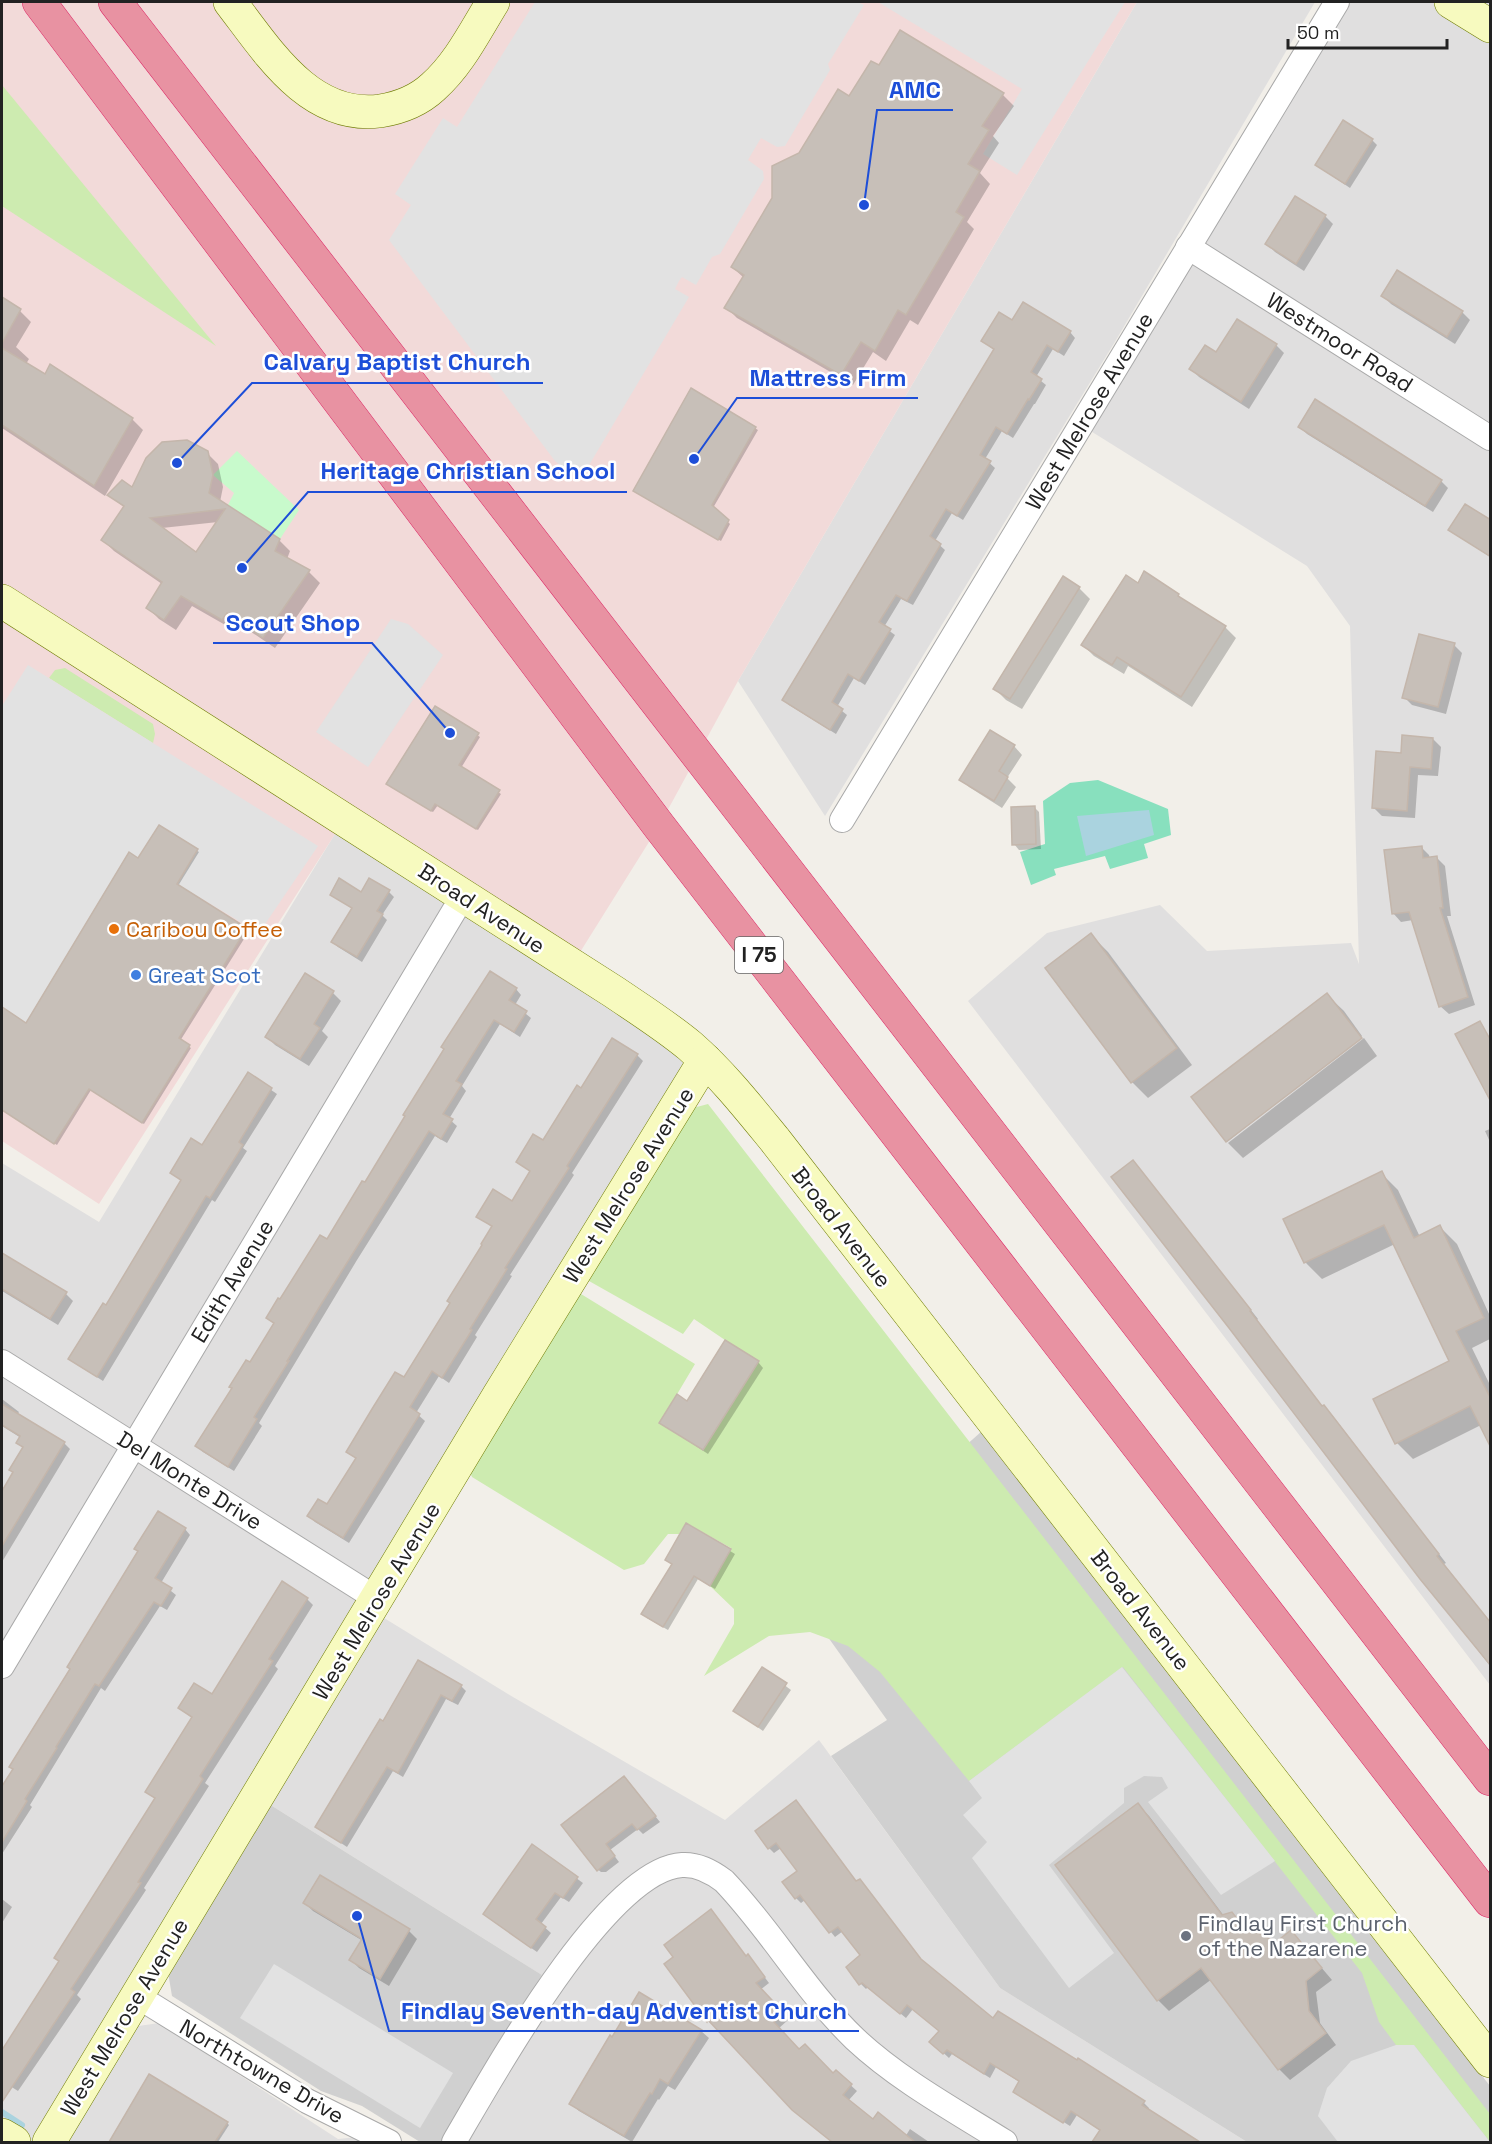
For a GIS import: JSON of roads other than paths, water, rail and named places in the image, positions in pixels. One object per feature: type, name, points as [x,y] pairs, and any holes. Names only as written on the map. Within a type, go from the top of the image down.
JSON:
[{"type":"highway","name":"I 75","points":[[39,2],[659,826],[1491,1901]]},
{"type":"highway","points":[[115,2],[1491,1779]]},
{"type":"main road","points":[[230,2],[286,72],[310,94],[340,108],[372,112],[405,105],[433,88],[459,57],[493,2]]},
{"type":"main road","points":[[1451,2],[1491,26]]},
{"type":"main road","name":"Broad Avenue","points":[[2,601],[614,992],[666,1027],[705,1060],[735,1091],[775,1140],[1491,2061]]},
{"type":"main road","name":"West Melrose Avenue","points":[[49,2142],[505,1385],[705,1060]]},
{"type":"main road","points":[[2,2135],[14,2142]]},
{"type":"street","name":"West Melrose Avenue","points":[[842,820],[1337,2]]},
{"type":"street","name":"Westmoor Road","points":[[1188,247],[1491,438]]},
{"type":"street","name":"Edith Avenue","points":[[2,1666],[463,896]]},
{"type":"street","name":"Del Monte Drive","points":[[2,1362],[377,1599]]},
{"type":"street","points":[[454,2142],[538,2005],[593,1928],[639,1884],[666,1868],[681,1864],[696,1865],[711,1871],[724,1881],[833,2015],[871,2052],[904,2078],[1005,2142]]},
{"type":"street","name":"Northtowne Drive","points":[[136,1996],[307,2101],[389,2142]]},
{"type":"water","points":[[1149,810],[1154,835],[1086,856],[1077,816]]},
{"type":"waterway","points":[[2,2112],[22,2125]]},
{"type":"place","name":"AMC","points":[[864,205]]},
{"type":"place","name":"Mattress Firm","points":[[694,459]]},
{"type":"place","name":"Calvary Baptist Church","points":[[177,463]]},
{"type":"place","name":"Heritage Christian School","points":[[242,568]]},
{"type":"place","name":"Scout Shop","points":[[450,733]]},
{"type":"place","name":"Caribou Coffee","points":[[114,929]]},
{"type":"place","name":"Great Scot","points":[[136,975]]},
{"type":"place","name":"Findlay Seventh-day Adventist Church","points":[[357,1916]]},
{"type":"place","name":"Findlay First Church of the Nazarene","points":[[1186,1936]]}]
